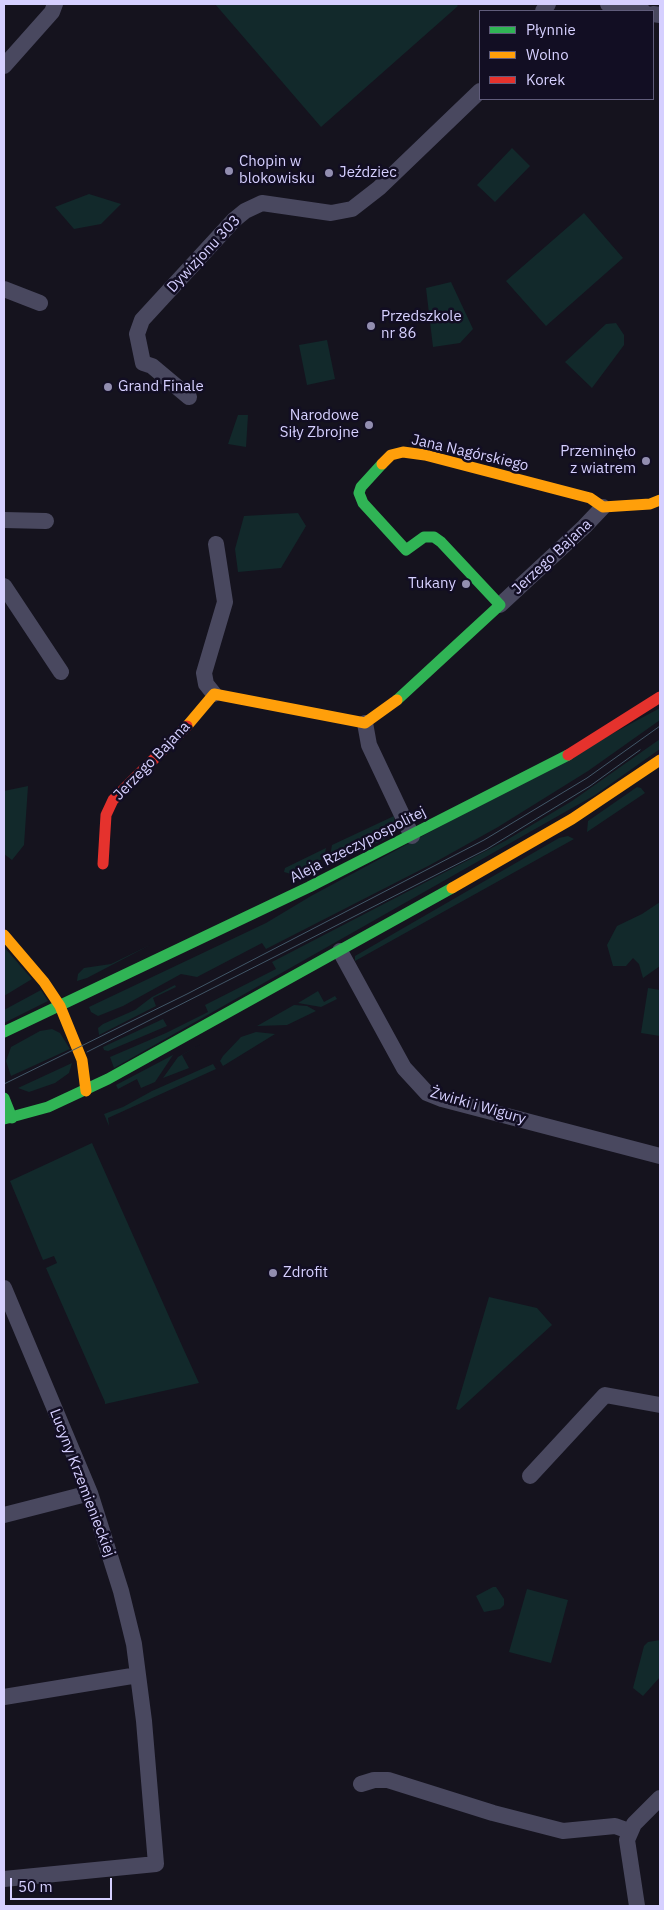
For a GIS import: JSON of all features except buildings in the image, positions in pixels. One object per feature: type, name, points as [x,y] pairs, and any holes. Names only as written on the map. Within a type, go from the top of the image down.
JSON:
[{"type":"main road","name":"Jana Nagórskiego","points":[[406,550],[363,502],[359,493],[361,487],[391,455],[403,452],[426,455],[581,496],[603,507]]},
{"type":"main road","points":[[603,507],[650,504],[660,500]]},
{"type":"main road","name":"Jerzego Bajana","points":[[366,723],[387,709],[500,605],[456,556],[434,537],[424,537],[406,550]]},
{"type":"main road","points":[[214,694],[366,723]]},
{"type":"main road","name":"Jerzego Bajana","points":[[103,864],[106,815],[113,800],[199,713],[214,694]]},
{"type":"main road","name":"Aleja Rzeczypospolitej","points":[[4,1032],[412,836],[568,755],[660,697]]},
{"type":"main road","points":[[4,1098],[8,1118],[48,1108],[86,1091],[340,951],[572,819],[660,760]]},
{"type":"main road","points":[[4,935],[44,982],[60,1006],[80,1055],[86,1091]]},
{"type":"street","points":[[4,66],[52,12],[56,4]]},
{"type":"street","points":[[608,4],[637,10]]},
{"type":"street","name":"Dywizjonu 303","points":[[189,397],[152,366],[143,363],[137,334],[142,320],[234,220],[245,211],[262,203],[331,213],[352,209],[379,188],[479,92]]},
{"type":"street","points":[[4,289],[40,303]]},
{"type":"street","name":"Jerzego Bajana","points":[[500,605],[584,528],[603,507]]},
{"type":"street","points":[[4,520],[46,521]]},
{"type":"street","points":[[214,694],[206,684],[204,673],[225,602],[216,544]]},
{"type":"street","points":[[4,586],[61,672]]},
{"type":"street","points":[[366,723],[369,745],[412,836]]},
{"type":"street","name":"Żwirki i Wigury","points":[[340,951],[404,1068],[422,1089],[435,1097],[660,1156]]},
{"type":"street","name":"Lucyny Krzemienieckiej","points":[[4,1288],[10,1321],[90,1493],[121,1591],[134,1644],[144,1721],[156,1864],[4,1879]]},
{"type":"street","points":[[530,1476],[605,1395],[660,1405]]},
{"type":"street","points":[[4,1515],[90,1493]]},
{"type":"street","points":[[4,1697],[138,1675]]},
{"type":"street","points":[[361,1784],[374,1780],[388,1780],[493,1813],[563,1831],[615,1826],[629,1831]]},
{"type":"street","points":[[637,1906],[627,1840],[629,1831],[660,1798]]},
{"type":"green space","points":[[215,4],[456,4],[458,6],[321,127]]},
{"type":"green space","points":[[512,148],[530,166],[495,202],[477,185]]},
{"type":"green space","points":[[89,194],[121,204],[101,224],[74,229],[55,207]]},
{"type":"green space","points":[[584,213],[623,258],[546,326],[506,281]]},
{"type":"green space","points":[[451,282],[473,329],[460,343],[433,347],[426,288]]},
{"type":"green space","points":[[616,323],[624,335],[624,345],[592,388],[565,362],[606,324]]},
{"type":"green space","points":[[327,340],[335,379],[307,385],[299,345]]},
{"type":"green space","points":[[238,415],[248,415],[246,447],[228,444]]},
{"type":"green space","points":[[298,513],[306,526],[281,568],[238,572],[235,549],[244,516]]},
{"type":"green space","points":[[660,708],[660,720],[588,771],[498,827],[430,865],[266,949],[262,943],[197,977],[181,974],[123,1006],[98,1016],[91,1012],[89,1007],[266,923],[311,896]]},
{"type":"green space","points":[[660,739],[660,749],[595,795],[114,1068],[110,1057],[166,1033],[208,1012],[205,1005],[276,969],[272,962],[505,841],[572,801]]},
{"type":"green space","points":[[28,786],[24,845],[12,860],[4,854],[4,791]]},
{"type":"green space","points":[[637,787],[641,788],[645,793],[587,832],[588,821]]},
{"type":"green space","points":[[394,816],[395,824],[391,835],[382,841],[332,860],[330,856],[332,845]]},
{"type":"green space","points":[[568,836],[574,839],[355,961],[355,956],[559,838]]},
{"type":"green space","points":[[326,848],[324,858],[291,874],[284,872],[285,868]]},
{"type":"green space","points":[[660,902],[660,966],[643,978],[639,964],[633,958],[626,966],[613,966],[607,945],[617,926],[642,914]]},
{"type":"green space","points":[[150,945],[87,978],[77,981],[78,974],[84,968],[111,964]]},
{"type":"green space","points":[[4,947],[32,979],[4,996]]},
{"type":"green space","points":[[175,985],[176,987],[153,998],[156,1006],[99,1035],[98,1028],[103,1024],[135,1010],[152,997]]},
{"type":"green space","points":[[648,988],[660,990],[660,1036],[641,1033]]},
{"type":"green space","points":[[41,990],[48,1001],[4,1023],[4,1010]]},
{"type":"green space","points":[[318,991],[324,1002],[335,996],[337,999],[321,1007],[298,1003]]},
{"type":"green space","points":[[294,1005],[307,1006],[316,1011],[287,1025],[257,1026]]},
{"type":"green space","points":[[163,1019],[167,1026],[108,1051],[104,1050],[103,1047]]},
{"type":"green space","points":[[52,1029],[60,1033],[70,1049],[11,1076],[6,1061],[11,1047],[40,1031]]},
{"type":"green space","points":[[256,1032],[275,1034],[223,1066],[220,1061],[223,1056],[241,1037]]},
{"type":"green space","points":[[201,1044],[182,1055],[189,1068],[163,1078],[178,1057]]},
{"type":"green space","points":[[173,1055],[155,1082],[141,1088],[137,1079],[118,1089],[116,1085]]},
{"type":"green space","points":[[72,1063],[69,1073],[55,1083],[29,1092],[18,1088]]},
{"type":"green space","points":[[213,1064],[216,1069],[108,1118],[109,1126],[104,1114],[123,1107],[152,1091]]},
{"type":"green space","points":[[92,1143],[199,1383],[105,1404],[46,1268],[57,1263],[54,1256],[43,1260],[10,1181]]},
{"type":"green space","points":[[489,1297],[537,1308],[552,1325],[459,1410],[456,1409]]},
{"type":"green space","points":[[496,1587],[504,1599],[504,1605],[500,1609],[484,1612],[476,1596]]},
{"type":"green space","points":[[527,1589],[568,1600],[551,1663],[509,1652]]},
{"type":"green space","points":[[660,1640],[660,1677],[643,1696],[633,1688],[644,1646],[648,1642]]},
{"type":"tram line","points":[[4,1084],[187,994],[484,840],[587,778],[660,726]]},
{"type":"tram line","points":[[87,1052],[487,849],[590,786],[640,750]]},
{"type":"traffic: fast","points":[[382,464],[361,487],[359,493],[363,503],[406,550],[424,537],[434,537],[441,542],[500,605],[397,700]]},
{"type":"traffic: fast","points":[[4,1032],[309,887],[568,755]]},
{"type":"traffic: fast","points":[[4,1119],[48,1107],[108,1079],[452,888]]},
{"type":"traffic: fast","points":[[4,1098],[12,1118]]},
{"type":"traffic: slow","points":[[382,464],[391,455],[403,452],[425,455],[590,498],[603,507],[650,504],[660,500]]},
{"type":"traffic: slow","points":[[187,726],[214,694],[365,723],[397,700]]},
{"type":"traffic: slow","points":[[452,888],[572,819],[660,760]]},
{"type":"traffic: slow","points":[[4,935],[44,982],[60,1006],[82,1060],[86,1091]]},
{"type":"traffic: jam","points":[[568,755],[660,697]]},
{"type":"traffic: jam","points":[[103,864],[106,815],[113,800],[187,726]]},
{"type":"place","name":"Chopin w blokowisku","points":[[229,171]]},
{"type":"place","name":"Jeździec","points":[[329,173]]},
{"type":"place","name":"Przedszkole nr 86","points":[[371,326]]},
{"type":"place","name":"Grand Finale","points":[[108,387]]},
{"type":"place","name":"Narodowe Siły Zbrojne","points":[[369,425]]},
{"type":"place","name":"Przeminęło z wiatrem","points":[[646,461]]},
{"type":"place","name":"Tukany","points":[[466,584]]},
{"type":"place","name":"Zdrofit","points":[[273,1273]]}]
